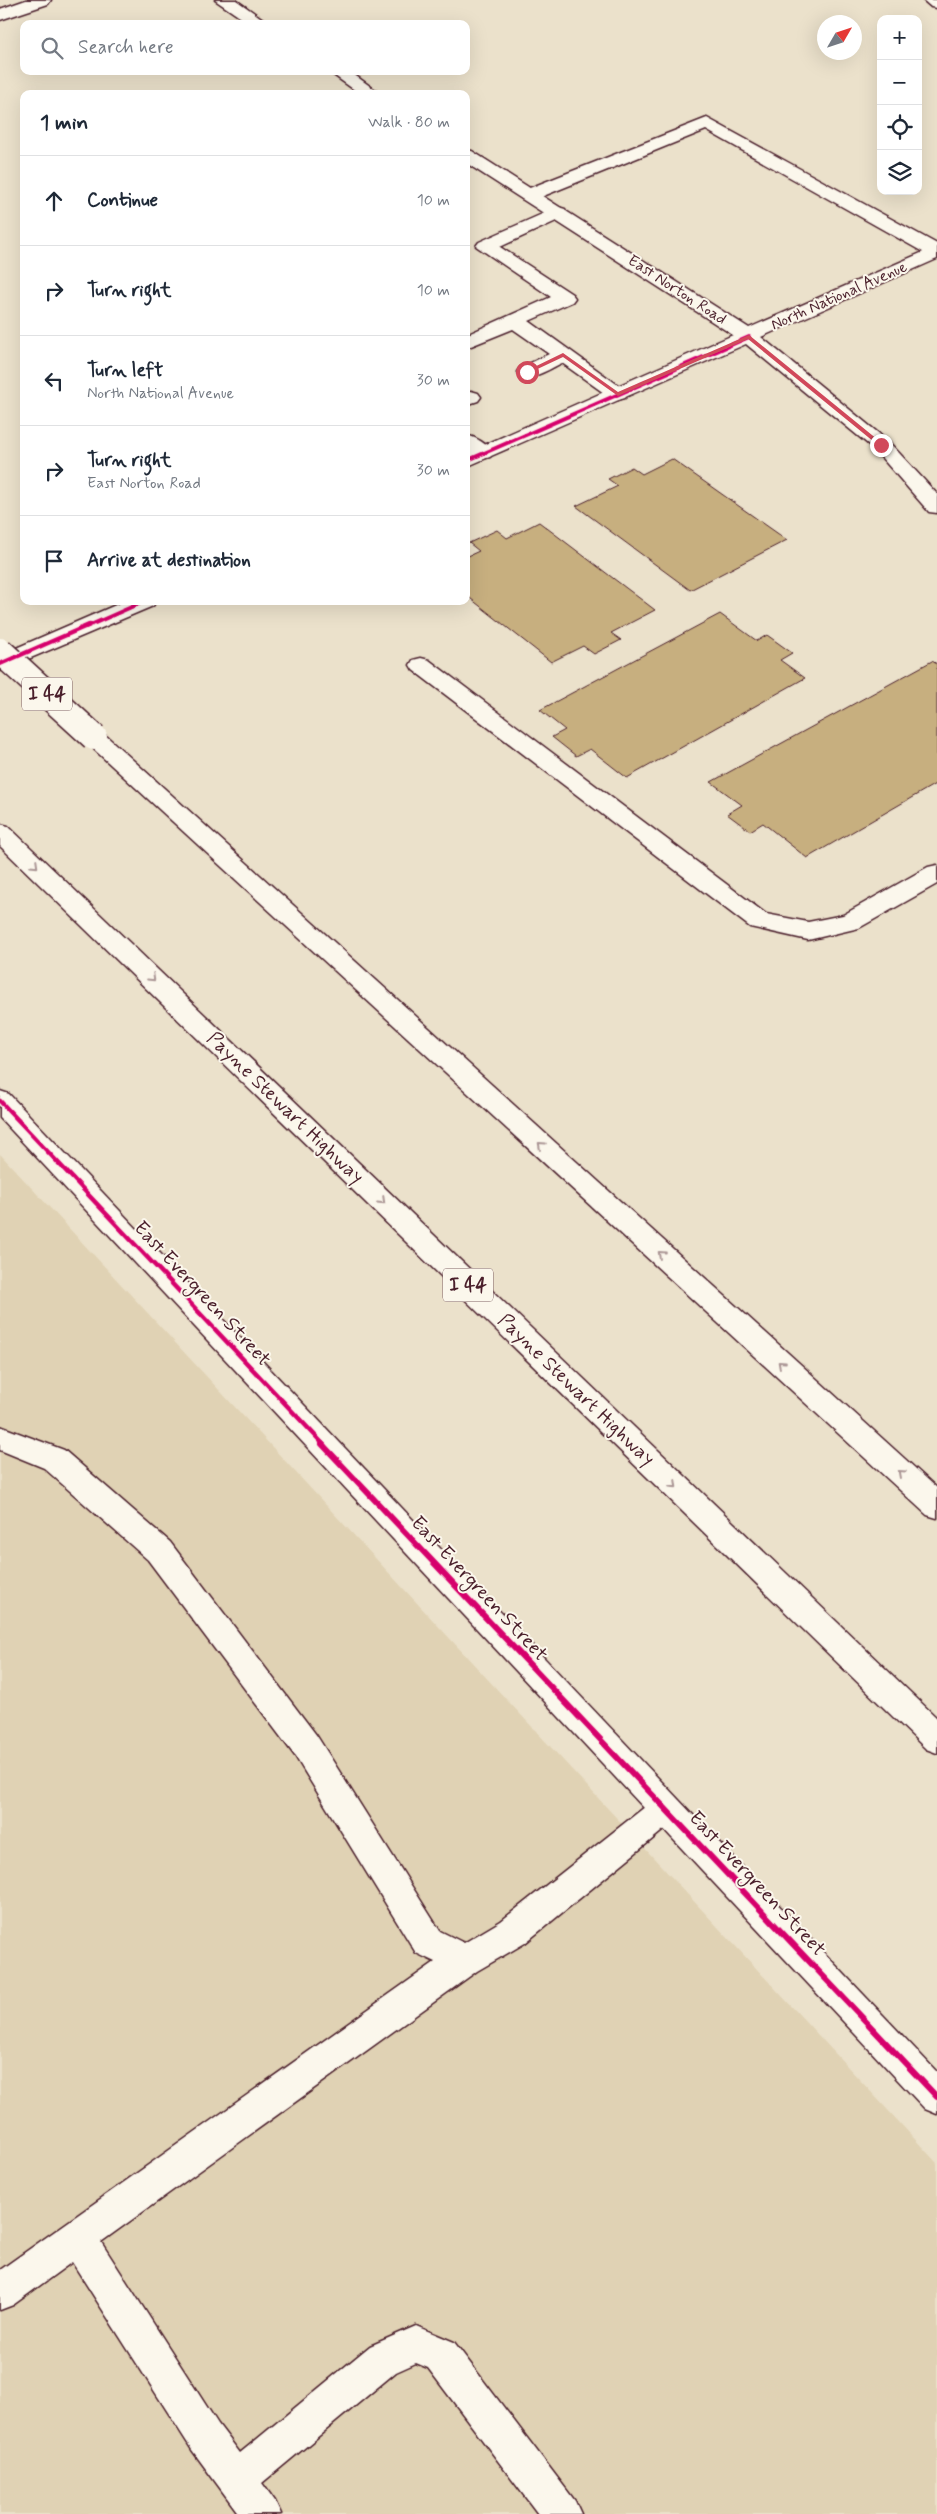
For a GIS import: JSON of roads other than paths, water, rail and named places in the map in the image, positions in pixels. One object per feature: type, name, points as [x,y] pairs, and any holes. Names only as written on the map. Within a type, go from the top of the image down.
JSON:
[{"type":"main road","points":[[0,15],[42,0]]},
{"type":"main road","points":[[224,0],[256,20]]},
{"type":"main road","points":[[932,0],[937,3]]},
{"type":"main road","points":[[343,75],[366,90]]},
{"type":"main road","points":[[529,195],[707,123],[937,252]]},
{"type":"main road","name":"East Norton Road","points":[[470,158],[749,337],[881,445],[937,507]]},
{"type":"main road","points":[[470,340],[564,298],[486,246],[558,214]]},
{"type":"main road","name":"North National Avenue","points":[[475,457],[937,252]]},
{"type":"main road","points":[[515,321],[618,394]]},
{"type":"main road","points":[[527,372],[563,355]]},
{"type":"main road","points":[[0,664],[135,605]]},
{"type":"main road","name":"I 44","points":[[0,651],[937,1506]]},
{"type":"main road","points":[[421,665],[759,921],[808,931],[850,922],[937,873]]},
{"type":"main road","name":"Payne Stewart Highway","points":[[0,832],[937,1739]]},
{"type":"main road","name":"East Evergreen Street","points":[[0,1101],[937,2097]]},
{"type":"main road","points":[[0,1438],[54,1459],[159,1551],[306,1746],[428,1942],[465,1960]]},
{"type":"main road","points":[[0,2292],[465,1960],[513,1932],[666,1809]]},
{"type":"main road","points":[[78,2237],[205,2437],[262,2514]]},
{"type":"main road","points":[[237,2480],[383,2358],[416,2344],[441,2355],[562,2514]]}]
